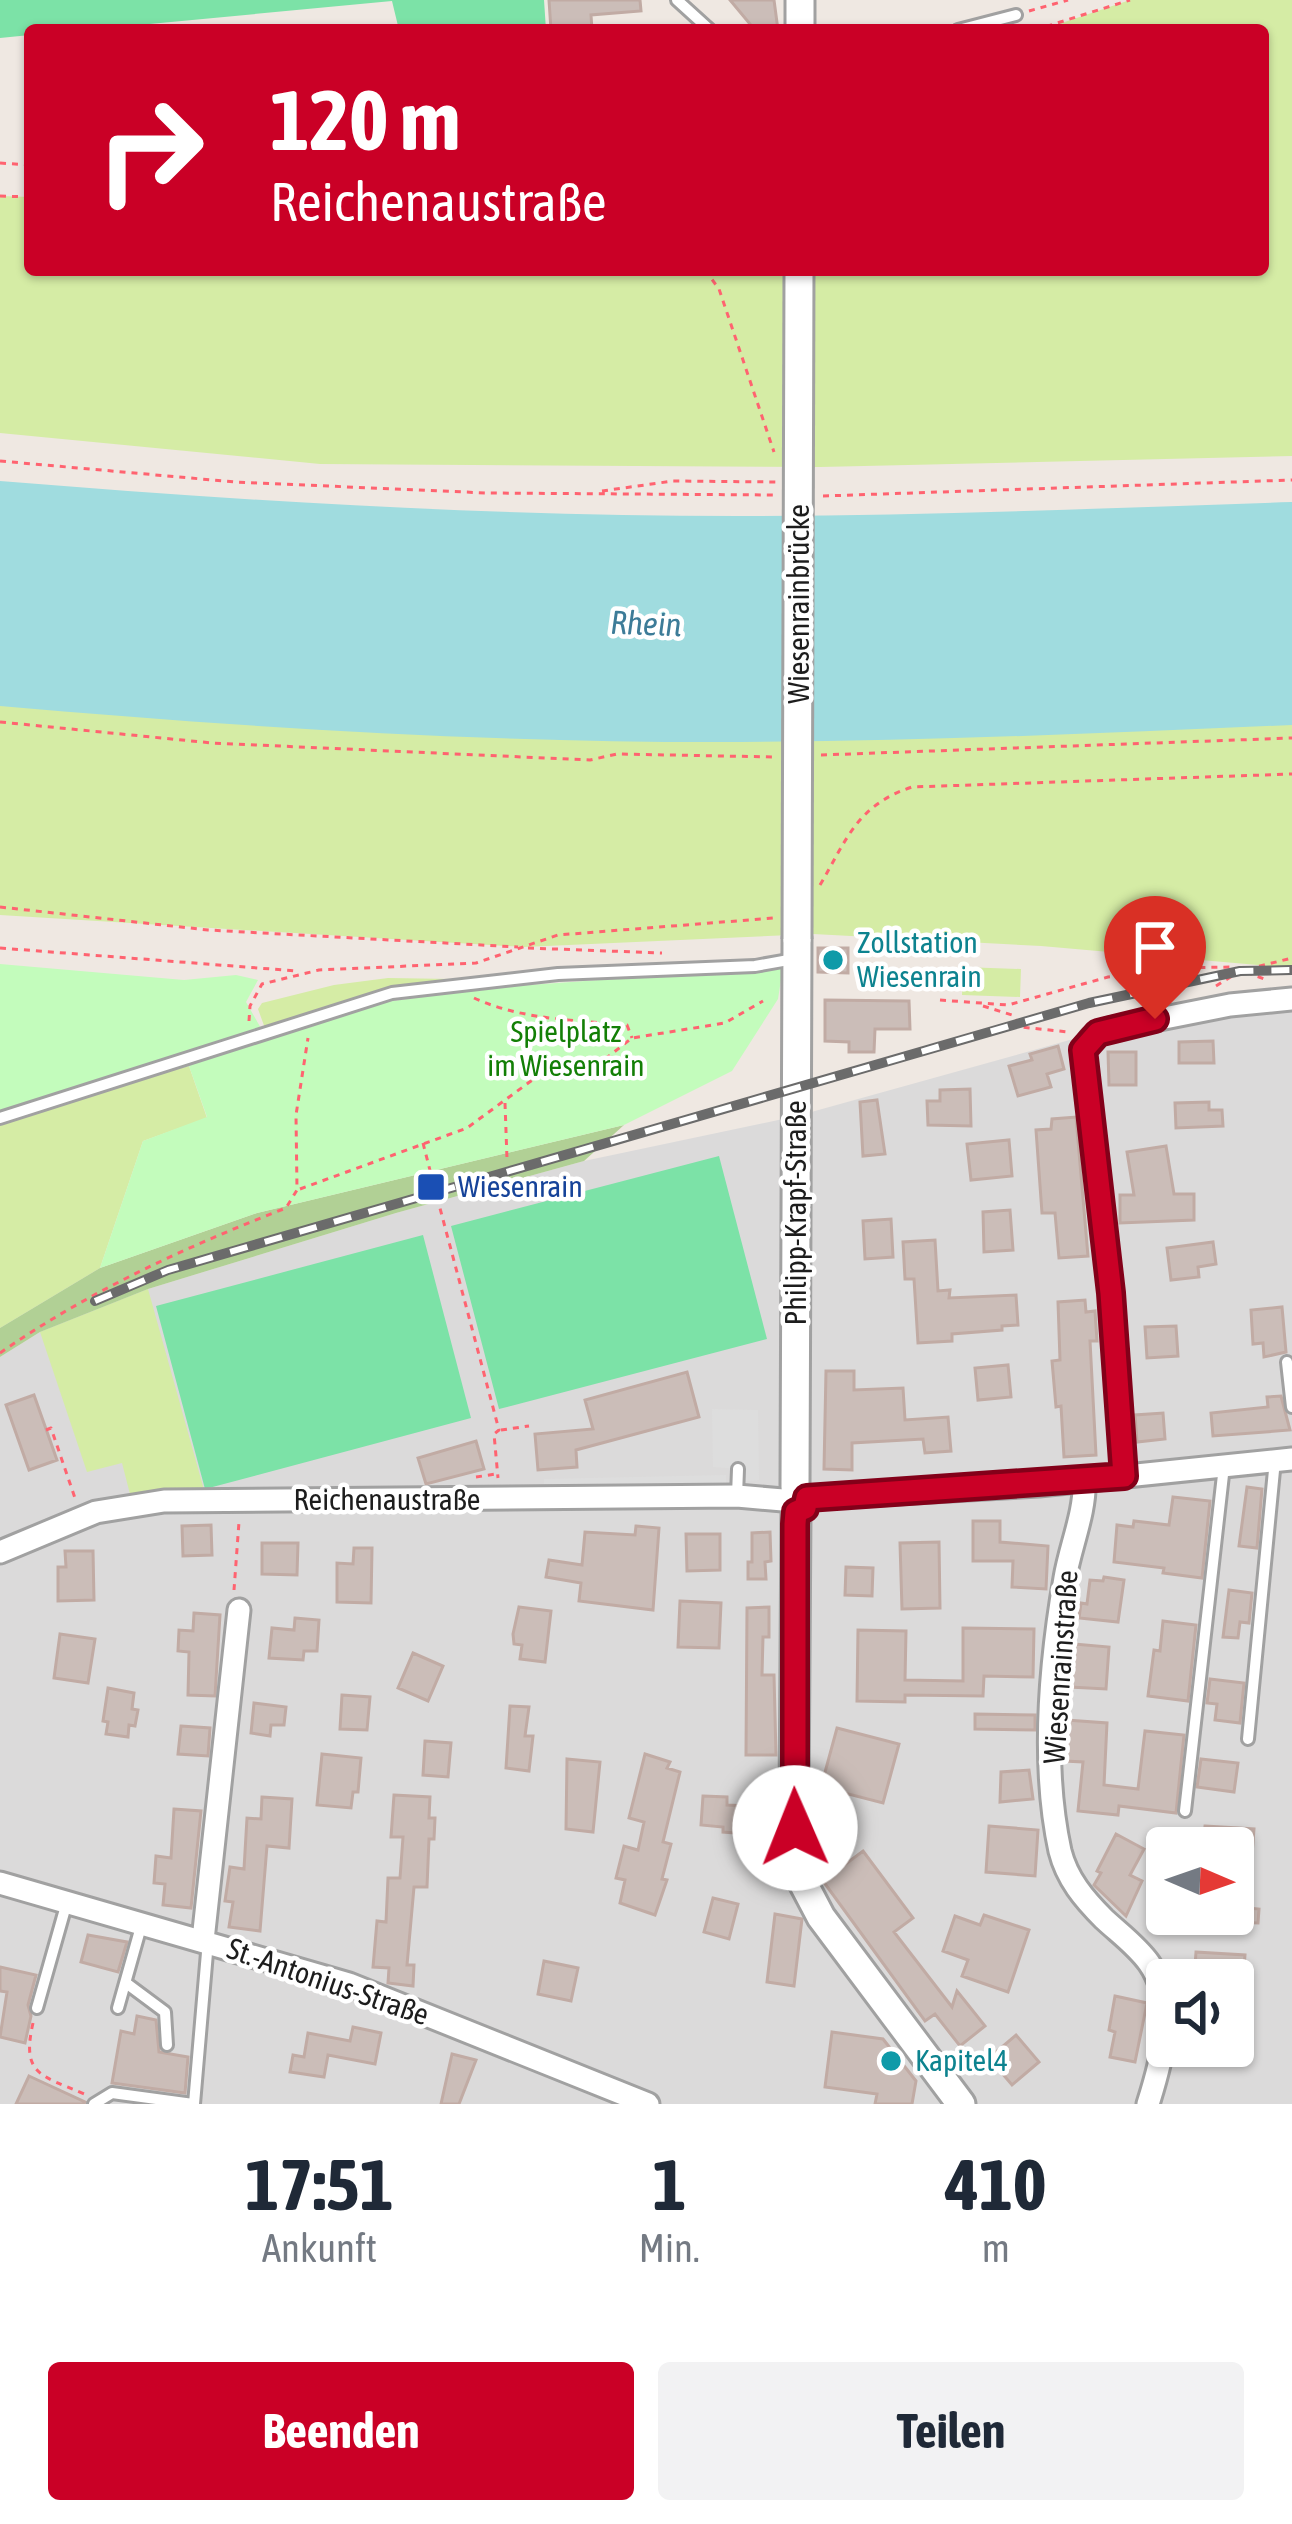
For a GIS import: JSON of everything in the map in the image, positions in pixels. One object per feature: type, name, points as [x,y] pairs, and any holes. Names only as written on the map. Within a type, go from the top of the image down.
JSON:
[{"type":"street","name":"Wiesenrainbrücke","points":[[793,938],[799,276]]},
{"type":"street","name":"Philipp-Krapf-Straße","points":[[793,938],[796,1854],[801,1879],[820,1917],[961,2104]]},
{"type":"street","points":[[1124,1476],[1111,1293],[1083,1050],[1098,1033],[1201,1010],[1292,999]]},
{"type":"street","name":"Reichenaustraße","points":[[0,1552],[96,1512],[164,1501],[795,1499],[1084,1480],[1284,1460]]},
{"type":"street","name":"Wiesenrainstraße","points":[[1084,1480],[1054,1664],[1053,1799],[1061,1857],[1069,1877],[1086,1901],[1138,1949],[1162,1988],[1165,2031],[1148,2104]]},
{"type":"street","points":[[206,1940],[239,1610]]},
{"type":"street","name":"St.-Antonius-Straße","points":[[0,1883],[344,1983],[648,2104]]},
{"type":"lane","points":[[677,0],[703,24]]},
{"type":"lane","points":[[981,24],[1016,15]]},
{"type":"lane","points":[[754,958],[793,938]]},
{"type":"lane","points":[[0,1118],[392,993],[558,974],[755,966],[793,938]]},
{"type":"lane","points":[[1287,1362],[1292,1407]]},
{"type":"lane","points":[[1248,1739],[1284,1460]]},
{"type":"lane","points":[[1185,1811],[1224,1466]]},
{"type":"lane","points":[[737,1496],[738,1469]]},
{"type":"lane","points":[[37,2008],[67,1902]]},
{"type":"lane","points":[[118,2008],[142,1923]]},
{"type":"lane","points":[[95,2102],[112,2093],[193,2104],[206,1940]]},
{"type":"lane","points":[[125,1982],[165,2012],[167,2045]]},
{"type":"path","points":[[1016,15],[1069,0]]},
{"type":"path","points":[[1054,24],[1130,0]]},
{"type":"path","points":[[709,276],[719,290],[775,456]]},
{"type":"path","points":[[0,461],[235,482],[487,493],[790,495]]},
{"type":"path","points":[[588,493],[673,481],[776,483],[782,477]]},
{"type":"path","points":[[813,496],[1292,480]]},
{"type":"path","points":[[0,722],[212,743],[590,760],[617,754],[722,759],[793,756]]},
{"type":"path","points":[[817,755],[1292,738]]},
{"type":"path","points":[[812,897],[866,810],[886,796],[912,788],[1292,773]]},
{"type":"path","points":[[0,907],[208,930],[668,953]]},
{"type":"path","points":[[0,948],[305,971],[476,963],[558,935],[763,921],[793,938]]},
{"type":"path","points":[[940,1000],[1008,1005],[1145,970],[1220,966],[1240,971]]},
{"type":"path","points":[[251,1035],[250,1006],[262,984],[305,971]]},
{"type":"path","points":[[460,985],[495,1008],[627,1024],[632,1038]]},
{"type":"path","points":[[298,1190],[467,1128],[536,1078],[600,1064],[632,1038],[725,1023],[763,1001]]},
{"type":"path","points":[[976,1004],[1012,1016],[1021,1027],[1067,1031],[1074,1036]]},
{"type":"path","points":[[0,1353],[43,1323],[160,1258],[286,1208],[298,1190],[296,1115],[307,1061],[309,1018]]},
{"type":"path","points":[[505,1101],[507,1160]]},
{"type":"path","points":[[423,1142],[433,1182]]},
{"type":"path","points":[[437,1197],[499,1430]]},
{"type":"path","points":[[466,1478],[498,1474],[494,1434],[529,1426]]},
{"type":"path","points":[[46,1430],[51,1428],[79,1507]]},
{"type":"path","points":[[239,1610],[233,1585],[241,1509]]},
{"type":"path","points":[[37,2008],[27,2049],[30,2065],[95,2102]]},
{"type":"shaded area","points":[[1292,1007],[1292,2104],[0,2104],[0,1357],[40,1332],[148,1289],[396,1213],[584,1161],[797,1116],[1109,1029]]},
{"type":"shaded area","points":[[712,1409],[758,1410],[759,1480],[746,1481],[746,1472],[738,1469],[713,1467]]},
{"type":"shaded area","points":[[726,1475],[726,1491],[544,1494],[544,1479]]},
{"type":"green space","points":[[0,0],[544,0],[546,24],[398,24],[392,1],[149,24],[24,24],[24,36],[0,38]]},
{"type":"green space","points":[[1130,0],[1292,0],[1292,456],[820,467],[320,464],[0,433],[0,196],[24,197],[24,276],[1269,276],[1269,24],[1059,24]]},
{"type":"green space","points":[[0,706],[1292,724],[1292,968],[1041,946],[813,934],[524,947],[0,915]]},
{"type":"green space","name":"Spielplatz im Wiesenrain","points":[[0,964],[184,980],[236,975],[258,980],[246,1002],[266,1037],[386,1002],[485,988],[783,967],[778,999],[732,1071],[624,1125],[257,1213],[100,1268],[143,1141],[207,1117],[189,1066],[0,1117]]},
{"type":"green space","points":[[963,967],[1021,969],[1020,997],[962,995]]},
{"type":"green space","points":[[388,978],[453,979],[455,985],[392,993],[266,1031],[258,1009],[262,1003],[334,985]]},
{"type":"green space","points":[[189,1066],[207,1118],[143,1141],[100,1268],[0,1328],[0,1117]]},
{"type":"green space","points":[[624,1125],[584,1161],[148,1289],[40,1332],[0,1357],[0,1328],[100,1268],[257,1213]]},
{"type":"green space","points":[[719,1156],[767,1339],[499,1409],[451,1226]]},
{"type":"green space","points":[[423,1235],[471,1418],[205,1489],[156,1306]]},
{"type":"green space","points":[[148,1289],[204,1490],[131,1498],[122,1463],[87,1472],[40,1332]]},
{"type":"water","name":"Rhein","points":[[0,481],[368,506],[645,515],[876,515],[1292,502],[1292,725],[934,739],[628,741],[359,732],[0,706]]},
{"type":"building","points":[[549,0],[640,0],[641,11],[591,15],[592,24],[551,24]]},
{"type":"building","points":[[730,0],[774,0],[777,24],[750,24]]},
{"type":"building","name":"Zollstation Wiesenrain","points":[[818,948],[848,948],[848,973],[818,972]]},
{"type":"building","points":[[825,1000],[909,1001],[910,1029],[875,1029],[874,1052],[849,1052],[849,1042],[825,1041]]},
{"type":"building","points":[[1213,1041],[1214,1063],[1179,1063],[1179,1042]]},
{"type":"building","points":[[1058,1046],[1064,1069],[1047,1074],[1051,1087],[1018,1096],[1009,1066]]},
{"type":"building","points":[[1108,1052],[1136,1052],[1136,1085],[1109,1085]]},
{"type":"building","points":[[970,1089],[971,1126],[928,1125],[927,1101],[940,1101],[940,1090]]},
{"type":"building","points":[[877,1100],[885,1154],[863,1156],[860,1102]]},
{"type":"building","points":[[1209,1102],[1209,1110],[1222,1110],[1223,1126],[1176,1128],[1175,1103]]},
{"type":"building","points":[[1076,1117],[1088,1256],[1059,1258],[1055,1213],[1042,1213],[1036,1130],[1051,1129],[1052,1119]]},
{"type":"building","points":[[1009,1140],[1012,1176],[971,1180],[967,1144]]},
{"type":"building","points":[[1166,1146],[1174,1194],[1194,1194],[1194,1220],[1120,1223],[1120,1195],[1134,1195],[1127,1152]]},
{"type":"building","points":[[1010,1210],[1013,1250],[984,1252],[983,1212]]},
{"type":"building","points":[[891,1219],[893,1257],[865,1259],[863,1221]]},
{"type":"building","points":[[935,1240],[938,1291],[950,1290],[949,1298],[1016,1295],[1018,1325],[952,1334],[952,1341],[918,1343],[914,1279],[905,1279],[903,1242]]},
{"type":"building","points":[[1213,1242],[1216,1264],[1198,1267],[1199,1277],[1171,1280],[1167,1248]]},
{"type":"building","points":[[1085,1300],[1086,1312],[1095,1311],[1097,1341],[1090,1341],[1096,1455],[1064,1457],[1052,1361],[1060,1360],[1058,1302]]},
{"type":"building","points":[[1282,1307],[1286,1352],[1264,1357],[1263,1343],[1253,1344],[1251,1310]]},
{"type":"building","points":[[1176,1326],[1178,1356],[1147,1358],[1145,1327]]},
{"type":"building","points":[[1008,1365],[1011,1397],[978,1400],[975,1368]]},
{"type":"building","points":[[826,1371],[854,1371],[854,1390],[903,1388],[905,1420],[948,1417],[951,1451],[925,1453],[923,1439],[852,1443],[852,1470],[824,1469]]},
{"type":"building","points":[[687,1372],[699,1417],[576,1450],[577,1467],[538,1470],[535,1434],[593,1429],[585,1400]]},
{"type":"building","points":[[34,1395],[57,1460],[29,1470],[6,1405]]},
{"type":"building","points":[[1281,1396],[1290,1430],[1213,1436],[1211,1413],[1268,1407],[1267,1397]]},
{"type":"building","points":[[1163,1413],[1165,1439],[1137,1442],[1135,1415]]},
{"type":"building","points":[[476,1441],[484,1469],[426,1484],[418,1458]]},
{"type":"building","points":[[1247,1487],[1262,1489],[1257,1548],[1239,1546]]},
{"type":"building","points":[[1173,1497],[1210,1501],[1202,1578],[1114,1562],[1117,1525],[1133,1527],[1134,1521],[1169,1525]]},
{"type":"building","points":[[973,1521],[1000,1521],[1000,1542],[1048,1546],[1046,1589],[1012,1587],[1013,1561],[973,1561]]},
{"type":"building","points":[[211,1525],[212,1555],[183,1556],[182,1526]]},
{"type":"building","points":[[636,1526],[659,1528],[653,1610],[579,1601],[581,1583],[546,1577],[549,1560],[582,1565],[585,1532],[635,1535]]},
{"type":"building","points":[[770,1532],[766,1579],[748,1579],[752,1533]]},
{"type":"building","points":[[686,1534],[720,1534],[720,1570],[687,1571]]},
{"type":"building","points":[[939,1542],[940,1608],[902,1609],[900,1543]]},
{"type":"building","points":[[262,1543],[298,1543],[297,1575],[262,1574]]},
{"type":"building","points":[[354,1548],[372,1548],[371,1603],[337,1602],[337,1563],[353,1564]]},
{"type":"building","points":[[65,1551],[93,1551],[94,1600],[58,1601],[58,1567],[66,1567]]},
{"type":"building","points":[[846,1567],[873,1568],[872,1596],[845,1595]]},
{"type":"building","points":[[1104,1577],[1124,1580],[1118,1622],[1079,1618],[1081,1603],[1087,1604],[1090,1580],[1103,1581]]},
{"type":"building","points":[[1229,1590],[1252,1593],[1249,1623],[1240,1622],[1238,1638],[1223,1637]]},
{"type":"building","points":[[680,1601],[721,1603],[719,1648],[678,1647]]},
{"type":"building","points":[[519,1607],[551,1611],[545,1662],[520,1659],[522,1645],[514,1644],[513,1634]]},
{"type":"building","points":[[769,1607],[762,1675],[774,1675],[776,1755],[746,1755],[747,1608]]},
{"type":"building","points":[[194,1613],[220,1615],[215,1696],[188,1695],[189,1652],[178,1651],[179,1630],[193,1631]]},
{"type":"building","points":[[295,1618],[319,1620],[317,1651],[304,1651],[303,1660],[269,1658],[272,1628],[294,1630]]},
{"type":"building","points":[[1163,1621],[1196,1625],[1188,1701],[1148,1696]]},
{"type":"building","points":[[963,1628],[1034,1629],[1033,1677],[984,1676],[983,1696],[905,1695],[905,1702],[857,1701],[858,1630],[906,1631],[905,1680],[963,1681]]},
{"type":"building","points":[[60,1634],[95,1639],[88,1683],[54,1678]]},
{"type":"building","points":[[1074,1644],[1109,1647],[1106,1689],[1070,1687]]},
{"type":"building","points":[[413,1653],[443,1666],[428,1701],[398,1688]]},
{"type":"building","points":[[1210,1679],[1244,1683],[1240,1723],[1215,1720],[1217,1704],[1207,1703]]},
{"type":"building","points":[[108,1688],[134,1693],[132,1709],[138,1710],[128,1737],[106,1734]]},
{"type":"building","points":[[342,1695],[370,1697],[367,1730],[340,1729]]},
{"type":"building","points":[[254,1703],[286,1707],[284,1725],[271,1725],[270,1736],[251,1733]]},
{"type":"building","points":[[510,1706],[529,1707],[525,1736],[533,1736],[529,1771],[506,1768]]},
{"type":"building","points":[[975,1714],[1035,1715],[1035,1730],[975,1729]]},
{"type":"building","points":[[1066,1720],[1107,1723],[1104,1785],[1138,1789],[1145,1731],[1184,1735],[1176,1813],[1119,1806],[1118,1815],[1078,1811],[1083,1762],[1065,1761]]},
{"type":"building","points":[[181,1726],[210,1728],[208,1756],[178,1754]]},
{"type":"building","points":[[837,1728],[899,1744],[883,1803],[821,1787]]},
{"type":"building","points":[[425,1741],[451,1743],[448,1777],[423,1775]]},
{"type":"building","points":[[322,1754],[361,1758],[358,1792],[353,1792],[351,1808],[317,1805]]},
{"type":"building","points":[[645,1754],[670,1762],[667,1768],[680,1772],[663,1842],[671,1844],[662,1879],[667,1880],[655,1915],[620,1903],[625,1880],[616,1878],[624,1846],[638,1850],[644,1822],[629,1818]]},
{"type":"building","points":[[567,1759],[600,1762],[593,1832],[566,1829]]},
{"type":"building","points":[[1201,1759],[1238,1763],[1234,1792],[1197,1787]]},
{"type":"building","points":[[1029,1770],[1033,1799],[1000,1802],[1001,1772]]},
{"type":"building","points":[[394,1795],[430,1797],[429,1818],[435,1818],[427,1887],[414,1887],[407,1965],[414,1965],[413,1986],[388,1983],[389,1968],[373,1967],[377,1921],[386,1922],[388,1878],[400,1878],[403,1837],[391,1837]]},
{"type":"building","points":[[703,1796],[727,1797],[727,1805],[749,1806],[747,1834],[701,1825]]},
{"type":"building","points":[[262,1797],[292,1799],[289,1848],[267,1846],[260,1931],[229,1927],[233,1902],[225,1901],[230,1867],[244,1869],[247,1818],[261,1819]]},
{"type":"building","points":[[174,1809],[201,1811],[191,1908],[163,1905],[165,1884],[154,1883],[156,1856],[171,1858]]},
{"type":"building","points":[[989,1826],[1038,1830],[1035,1876],[986,1872]]},
{"type":"building","points":[[1116,1834],[1144,1849],[1130,1875],[1142,1881],[1126,1916],[1094,1885]]},
{"type":"building","points":[[863,1851],[913,1918],[894,1932],[952,2007],[957,1991],[985,2026],[960,2046],[935,2014],[925,2021],[823,1881]]},
{"type":"building","points":[[713,1898],[738,1904],[729,1939],[704,1932]]},
{"type":"building","points":[[775,1914],[802,1919],[794,1986],[767,1982]]},
{"type":"building","points":[[984,1915],[1029,1930],[1008,1992],[962,1976],[968,1960],[943,1951],[955,1916],[980,1925]]},
{"type":"building","points":[[88,1935],[127,1942],[118,1972],[81,1962]]},
{"type":"building","points":[[1196,1952],[1245,1955],[1245,1959],[1196,1959]]},
{"type":"building","points":[[544,1961],[578,1968],[571,2001],[538,1994]]},
{"type":"building","points":[[0,1967],[36,1975],[25,2043],[0,2037],[7,1992],[0,1991]]},
{"type":"building","points":[[1115,1996],[1146,2003],[1135,2062],[1110,2057],[1115,2032],[1109,2030]]},
{"type":"building","points":[[137,2016],[156,2020],[159,2052],[188,2057],[185,2093],[112,2083],[121,2031],[134,2034]]},
{"type":"building","points":[[353,2027],[381,2033],[375,2064],[328,2055],[324,2077],[290,2072],[293,2055],[304,2057],[308,2033],[350,2041]]},
{"type":"building","points":[[832,2032],[883,2039],[916,2081],[912,2104],[875,2104],[877,2094],[825,2087]]},
{"type":"building","points":[[1016,2035],[1039,2062],[1012,2085],[989,2058]]},
{"type":"building","points":[[452,2054],[476,2060],[459,2104],[441,2104]]},
{"type":"building","points":[[29,2076],[85,2102],[16,2104]]},
{"type":"railway","points":[[95,1301],[168,1270],[1089,1003],[1240,971],[1292,970]]},
{"type":"place","name":"Zollstation Wiesenrain","points":[[833,960]]},
{"type":"place","name":"Wiesenrain","points":[[431,1187]]},
{"type":"place","name":"Kapitel4","points":[[891,2061]]},
{"type":"route","points":[[795,1828],[795,1524],[796,1512],[805,1508],[807,1498],[1124,1476],[1111,1293],[1083,1050],[1098,1033],[1155,1019]]}]
